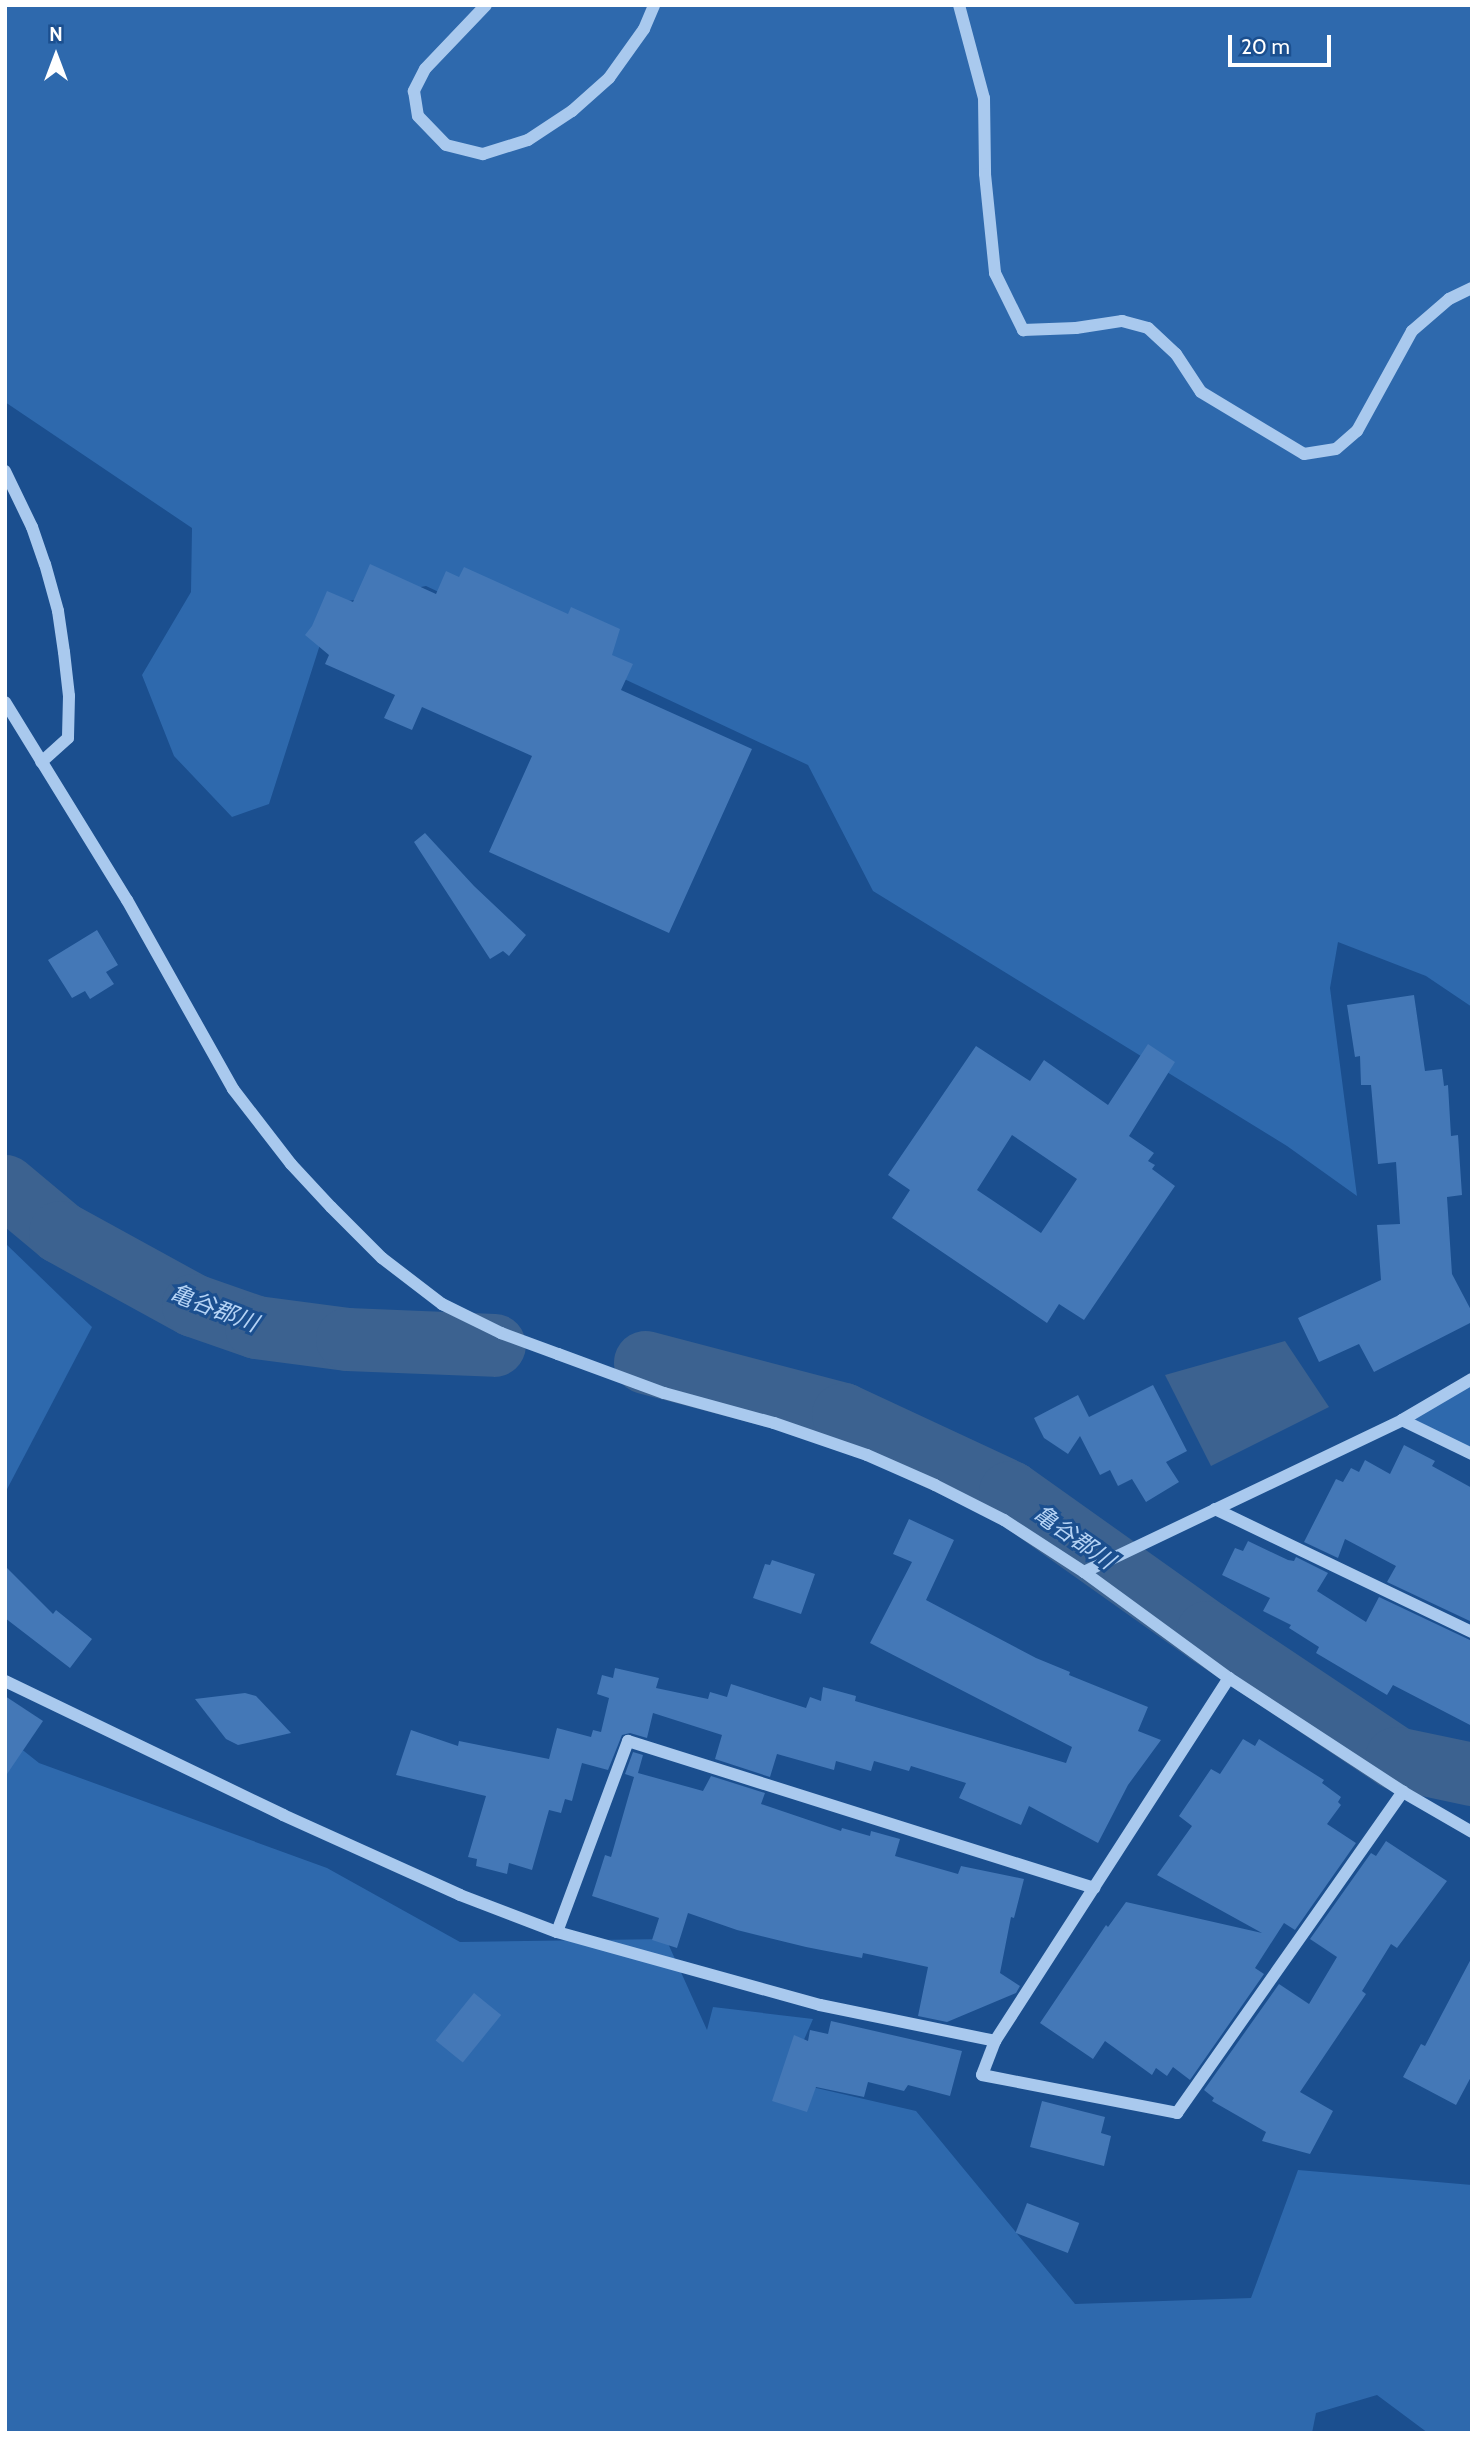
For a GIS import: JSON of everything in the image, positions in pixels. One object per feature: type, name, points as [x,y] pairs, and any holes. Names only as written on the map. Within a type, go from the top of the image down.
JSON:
[{"type":"street","points":[[486,5],[425,69],[414,91],[418,116],[446,145],[483,154],[528,140],[572,111],[609,78],[644,29],[654,5]]},
{"type":"street","points":[[959,5],[984,98],[985,174],[995,273],[1023,330],[1076,328],[1122,321],[1148,328],[1176,354],[1201,392],[1304,454],[1336,450],[1357,431],[1412,331],[1449,299],[1472,288]]},
{"type":"street","points":[[5,471],[32,527],[45,564],[58,611],[65,663],[69,696],[68,738],[41,762]]},
{"type":"street","points":[[5,702],[127,900],[233,1089],[291,1164],[382,1258],[442,1304],[501,1333],[664,1393],[774,1423],[867,1455],[1004,1520],[1084,1572],[1229,1678],[1403,1792],[1472,1832]]},
{"type":"street","points":[[1084,1572],[1402,1419],[1472,1379]]},
{"type":"street","points":[[1402,1419],[1472,1454]]},
{"type":"street","points":[[1215,1509],[1472,1632]]},
{"type":"street","points":[[1229,1678],[995,2041],[982,2075],[1177,2113],[1403,1792]]},
{"type":"street","points":[[5,1681],[296,1821],[460,1895],[557,1933],[820,2005],[995,2041]]},
{"type":"street","points":[[557,1933],[628,1741],[1094,1888]]},
{"type":"shaded area","points":[[5,5],[1472,5],[1472,1007],[1426,976],[1338,942],[1330,988],[1357,1196],[1287,1146],[873,891],[808,765],[426,586],[333,604],[269,804],[232,817],[174,756],[142,675],[191,592],[192,528],[5,402]]},
{"type":"shaded area","points":[[5,1243],[92,1327],[5,1493]]},
{"type":"shaded area","points":[[1285,1341],[1329,1407],[1211,1466],[1165,1375]]},
{"type":"shaded area","points":[[1472,1379],[1472,1454],[1402,1420]]},
{"type":"shaded area","points":[[5,1736],[39,1763],[327,1868],[460,1942],[666,1939],[707,2030],[713,2007],[813,2019],[786,2081],[916,2111],[1075,2304],[1251,2298],[1298,2170],[1472,2185],[1472,2433],[1428,2433],[1377,2395],[1316,2413],[1312,2433],[5,2433]]},
{"type":"building","points":[[370,564],[436,594],[446,571],[459,577],[464,567],[568,614],[571,607],[620,629],[612,655],[633,664],[621,690],[752,749],[669,933],[489,852],[532,756],[422,707],[412,730],[384,718],[395,695],[325,664],[329,655],[305,635],[312,626],[327,591],[353,602]]},
{"type":"building","points":[[425,833],[474,886],[526,935],[509,956],[503,951],[490,959],[414,842]]},
{"type":"building","points":[[97,930],[118,965],[106,972],[114,984],[90,999],[85,991],[72,998],[48,960]]},
{"type":"building","points":[[1414,995],[1425,1071],[1442,1069],[1444,1086],[1448,1085],[1451,1136],[1458,1135],[1462,1195],[1447,1197],[1452,1274],[1472,1312],[1472,1322],[1374,1372],[1359,1344],[1319,1362],[1298,1318],[1381,1280],[1377,1225],[1400,1224],[1396,1162],[1378,1164],[1371,1085],[1361,1085],[1360,1056],[1355,1057],[1347,1005]]},
{"type":"building","points":[[1148,1044],[1175,1062],[1129,1136],[1154,1153],[1148,1161],[1155,1165],[1152,1169],[1175,1186],[1084,1320],[1059,1304],[1047,1323],[892,1218],[910,1190],[888,1175],[976,1046],[1030,1081],[1044,1060],[1108,1105]],"holes":[[[1012,1135],[1077,1179],[1041,1233],[977,1190]]]},
{"type":"building","points":[[1153,1385],[1187,1451],[1166,1462],[1179,1482],[1146,1502],[1132,1479],[1118,1486],[1110,1470],[1100,1475],[1080,1436],[1068,1454],[1044,1438],[1034,1418],[1078,1395],[1089,1417]]},
{"type":"building","points":[[1404,1445],[1435,1461],[1432,1466],[1472,1488],[1472,1622],[1387,1582],[1396,1566],[1345,1539],[1338,1558],[1304,1542],[1336,1479],[1343,1482],[1351,1468],[1359,1472],[1365,1460],[1390,1474]]},
{"type":"building","points":[[909,1519],[954,1540],[926,1600],[1036,1658],[1070,1672],[1069,1675],[1148,1707],[1138,1731],[1161,1740],[1128,1785],[1098,1843],[1029,1806],[1021,1825],[959,1798],[966,1783],[911,1766],[909,1771],[874,1761],[871,1771],[836,1761],[834,1770],[777,1754],[770,1777],[715,1759],[722,1735],[653,1713],[647,1738],[630,1733],[622,1735],[608,1770],[582,1763],[572,1801],[565,1799],[561,1813],[549,1810],[532,1870],[509,1863],[507,1874],[476,1866],[477,1859],[468,1857],[486,1796],[396,1775],[411,1730],[458,1746],[459,1741],[549,1759],[557,1728],[591,1737],[593,1730],[601,1732],[609,1698],[597,1694],[602,1675],[613,1678],[615,1668],[659,1678],[656,1688],[708,1699],[710,1692],[727,1697],[731,1684],[806,1708],[810,1697],[821,1701],[823,1687],[856,1696],[855,1701],[1066,1763],[1072,1747],[870,1643],[912,1562],[893,1554]]},
{"type":"building","points":[[1248,1541],[1288,1560],[1294,1561],[1296,1557],[1328,1573],[1317,1591],[1366,1622],[1379,1597],[1472,1641],[1472,1726],[1393,1685],[1387,1695],[1316,1653],[1319,1647],[1289,1628],[1291,1625],[1263,1611],[1270,1598],[1222,1575],[1235,1548],[1243,1551]]},
{"type":"building","points":[[772,1560],[815,1574],[801,1614],[753,1598],[765,1564],[770,1565]]},
{"type":"building","points":[[5,1566],[53,1614],[56,1610],[92,1639],[70,1668],[5,1618]]},
{"type":"building","points":[[245,1693],[256,1696],[291,1733],[238,1745],[226,1739],[195,1699]]},
{"type":"building","points":[[5,1696],[43,1721],[5,1777]]},
{"type":"building","points":[[1243,1739],[1255,1746],[1259,1739],[1324,1780],[1322,1783],[1341,1797],[1338,1802],[1341,1805],[1327,1824],[1356,1843],[1295,1930],[1284,1923],[1255,1968],[1264,1974],[1190,2080],[1173,2067],[1167,2076],[1156,2068],[1152,2075],[1105,2041],[1093,2059],[1040,2023],[1106,1925],[1108,1927],[1126,1902],[1262,1933],[1157,1875],[1192,1826],[1179,1816],[1211,1769],[1220,1774]]},
{"type":"building","points":[[633,1752],[643,1755],[638,1773],[703,1791],[711,1776],[765,1793],[761,1804],[841,1831],[842,1828],[870,1836],[871,1831],[900,1839],[895,1856],[958,1874],[961,1866],[1024,1879],[1014,1918],[1011,1917],[1000,1973],[1020,1986],[1016,1993],[947,2022],[918,2016],[928,1967],[863,1953],[862,1958],[806,1947],[737,1930],[688,1913],[677,1948],[652,1940],[659,1918],[592,1896],[605,1855],[611,1857],[634,1777],[625,1774]]},
{"type":"building","points":[[1386,1841],[1447,1881],[1397,1948],[1391,1944],[1362,1991],[1366,1994],[1300,2092],[1333,2111],[1310,2154],[1262,2141],[1266,2132],[1212,2101],[1214,2098],[1204,2090],[1279,1984],[1309,2004],[1337,1957],[1310,1939],[1371,1853],[1376,1856]]},
{"type":"building","points":[[1472,1957],[1472,2075],[1456,2105],[1403,2077],[1421,2044],[1425,2046]]},
{"type":"building","points":[[474,1993],[501,2015],[463,2062],[436,2040]]},
{"type":"building","points":[[831,2021],[962,2051],[950,2096],[908,2085],[904,2091],[868,2082],[864,2097],[816,2087],[807,2112],[772,2101],[794,2035],[808,2041],[810,2030],[828,2034]]},
{"type":"building","points":[[1042,2101],[1105,2117],[1101,2133],[1111,2136],[1104,2166],[1030,2147]]},
{"type":"building","points":[[1027,2203],[1079,2223],[1068,2253],[1016,2233]]},
{"type":"waterway","name":"亀谷郡川","points":[[5,1186],[60,1232],[193,1305],[256,1327],[347,1339],[494,1345]]},
{"type":"waterway","name":"亀谷郡川","points":[[645,1362],[843,1414],[1010,1492],[1207,1632],[1396,1758],[1472,1774]]}]
